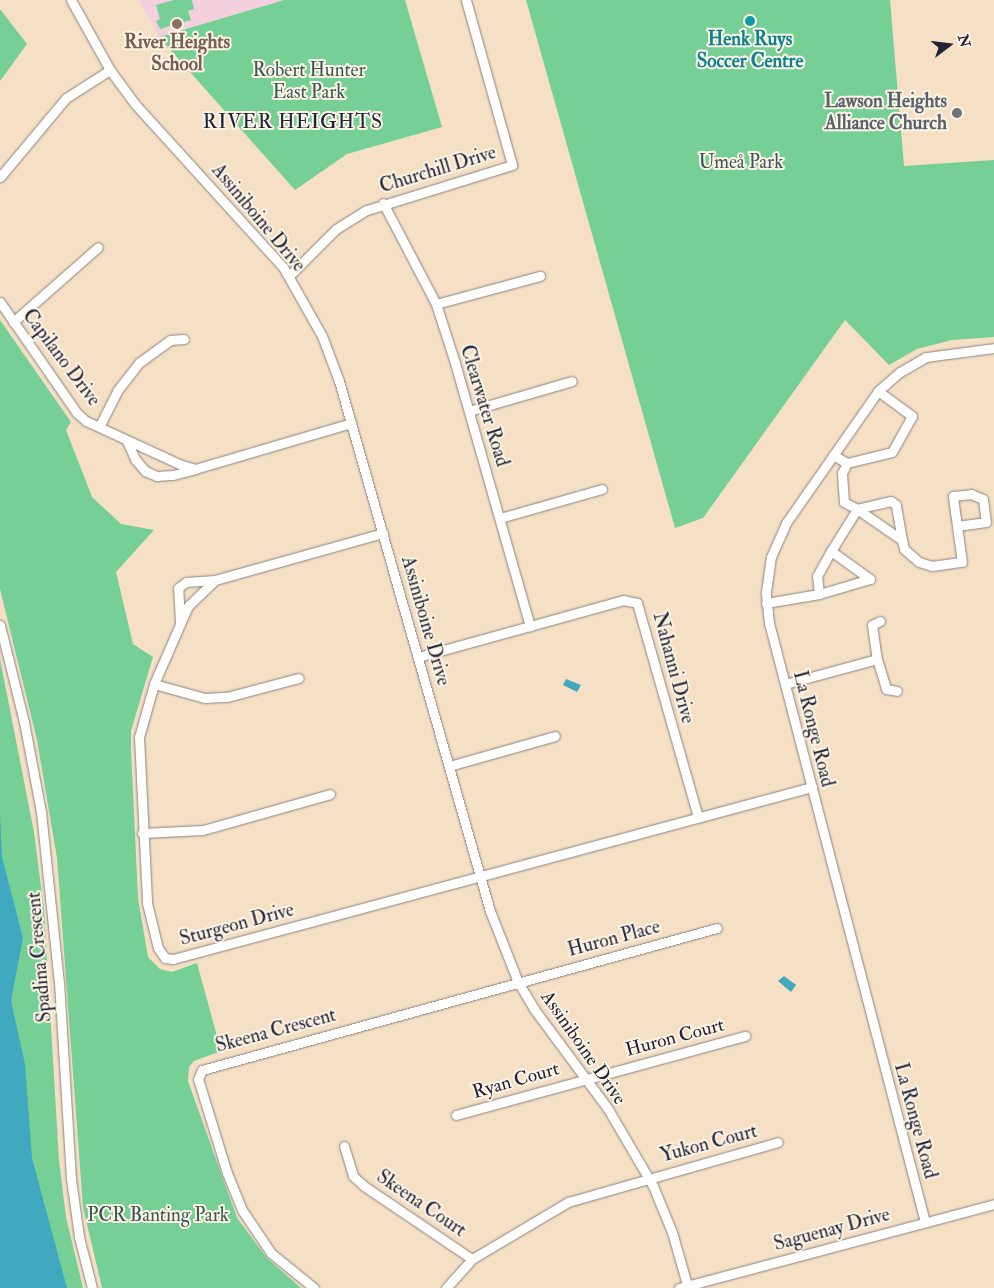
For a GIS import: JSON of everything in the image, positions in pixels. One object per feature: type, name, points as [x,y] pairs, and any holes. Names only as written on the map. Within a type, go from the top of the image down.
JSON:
[{"type":"street","name":"Assiniboine Drive","points":[[71,0],[110,70],[135,104],[247,224],[288,276],[322,336],[351,424],[383,533],[479,876],[518,982],[554,1040],[622,1130],[648,1177],[672,1232],[685,1287]]},
{"type":"street","name":"Churchill Drive","points":[[288,276],[336,229],[383,204],[512,165],[466,0]]},
{"type":"street","points":[[0,177],[66,98],[110,70]]},
{"type":"street","name":"Clearwater Road","points":[[383,204],[436,304],[469,411],[530,627]]},
{"type":"street","points":[[13,322],[98,248]]},
{"type":"street","points":[[436,304],[540,276]]},
{"type":"street","name":"Capilano Drive","points":[[0,302],[77,413],[86,421],[100,425],[127,441],[195,469]]},
{"type":"street","points":[[100,425],[117,391],[140,362],[170,340],[184,339]]},
{"type":"street","name":"La Ronge Road","points":[[925,1222],[785,684],[766,603],[775,547],[786,523],[878,391],[900,372],[926,357],[994,348]]},
{"type":"street","points":[[469,411],[572,382]]},
{"type":"street","points":[[833,455],[847,463],[892,452],[912,416],[878,391]]},
{"type":"street","points":[[127,441],[135,459],[145,471],[157,476],[173,475],[351,424]]},
{"type":"street","points":[[847,463],[842,474],[844,502],[902,540]]},
{"type":"street","points":[[500,518],[602,489]]},
{"type":"street","points":[[818,594],[817,576],[857,509],[891,501],[896,505],[904,549],[919,562],[932,566],[962,562],[957,526],[953,496],[971,494],[983,499],[986,522],[957,526]]},
{"type":"street","name":"Sturgeon Drive","points":[[180,622],[178,588],[186,582],[215,580],[383,533]]},
{"type":"street","points":[[766,603],[818,594],[870,579],[831,551]]},
{"type":"street","name":"Sturgeon Drive","points":[[215,580],[188,606],[180,622],[154,684],[139,738],[146,903],[161,955],[169,959],[479,876]]},
{"type":"street","name":"Nahanni Drive","points":[[418,657],[623,600],[637,603],[698,817]]},
{"type":"street","points":[[880,621],[872,625],[877,659],[886,688],[897,690]]},
{"type":"street","name":"Spadina Crescent","points":[[0,625],[24,722],[41,812],[57,953],[71,1179],[79,1237],[92,1288]]},
{"type":"street","points":[[785,684],[877,659]]},
{"type":"street","points":[[154,684],[205,698],[220,697],[299,678]]},
{"type":"street","points":[[449,766],[555,736]]},
{"type":"street","points":[[479,876],[812,787]]},
{"type":"street","points":[[142,834],[203,830],[330,794]]},
{"type":"street","name":"Huron Place","points":[[518,982],[717,928]]},
{"type":"street","name":"Skeena Crescent","points":[[314,1288],[271,1253],[242,1210],[227,1173],[198,1079],[202,1070],[518,982]]},
{"type":"street","name":"Huron Court","points":[[584,1079],[744,1036]]},
{"type":"street","name":"Ryan Court","points":[[456,1115],[584,1079]]},
{"type":"street","name":"Yukon Court","points":[[648,1177],[778,1142]]},
{"type":"street","name":"Skeena Court","points":[[344,1146],[353,1176],[364,1186],[472,1260]]},
{"type":"street","points":[[446,1288],[472,1260],[568,1202],[648,1177]]},
{"type":"street","name":"Saguenay Drive","points":[[685,1287],[994,1204]]},
{"type":"shaded area","name":"River Heights School","points":[[139,0],[284,0],[159,37]]},
{"type":"green space","points":[[174,0],[192,0],[194,9],[188,11],[191,20],[160,29],[156,21],[160,19],[156,5]]},
{"type":"green space","name":"Robert Hunter East Park","points":[[284,0],[405,0],[442,127],[347,154],[295,190],[159,37]]},
{"type":"green space","name":"Umeå Park","points":[[526,0],[890,0],[904,166],[994,160],[994,337],[952,340],[917,349],[889,365],[845,320],[703,518],[675,528]]},
{"type":"green space","points":[[0,9],[27,44],[0,81]]},
{"type":"green space","name":"PCR Banting Park","points":[[0,320],[71,422],[66,430],[92,497],[121,524],[154,530],[116,572],[133,644],[153,657],[131,731],[138,898],[148,957],[160,969],[172,972],[197,963],[221,1051],[194,1061],[189,1067],[188,1081],[237,1218],[267,1258],[301,1288],[102,1288],[83,1207],[57,858],[37,740],[0,589]]},
{"type":"green space","points":[[0,659],[34,832],[44,910],[59,1160],[66,1217],[83,1288],[64,1288],[30,1182],[11,1022],[0,892]]},
{"type":"water","points":[[566,679],[581,685],[577,692],[563,685]]},
{"type":"water","points":[[0,813],[2,857],[23,938],[11,1001],[25,1064],[32,1158],[67,1288],[0,1288]]},
{"type":"water","points":[[784,976],[796,985],[791,992],[778,981]]},
{"type":"place","name":"Henk Ruys Soccer Centre","points":[[750,21]]},
{"type":"place","name":"River Heights School","points":[[177,24]]},
{"type":"place","name":"Lawson Heights Alliance Church","points":[[957,113]]},
{"type":"district","name":"RIVER HEIGHTS","points":[[293,121]]}]
